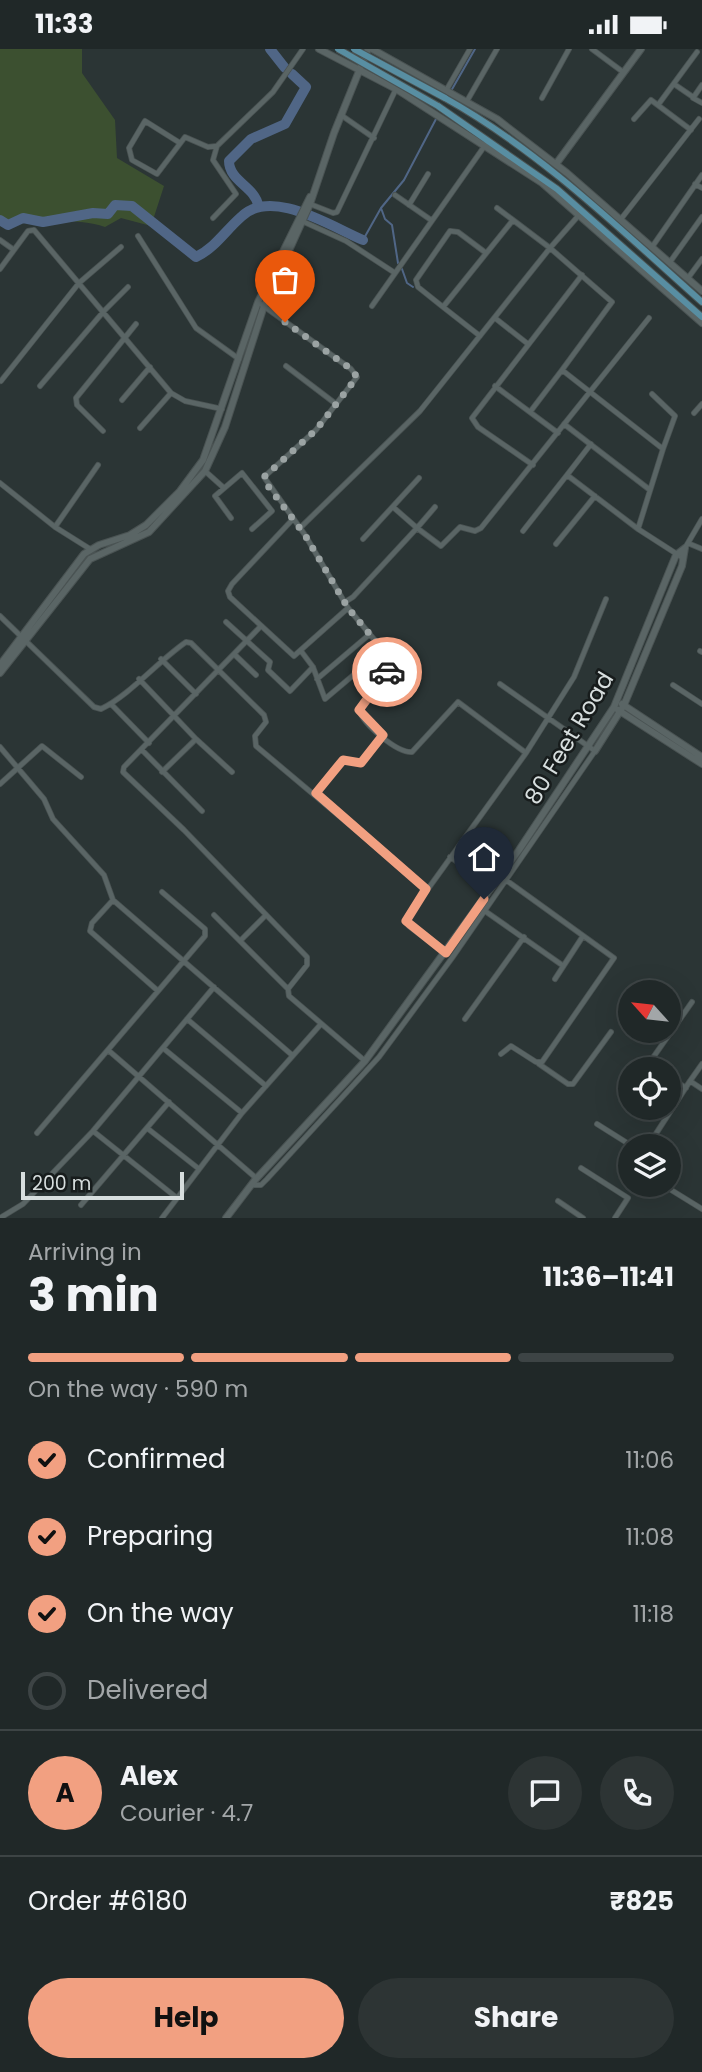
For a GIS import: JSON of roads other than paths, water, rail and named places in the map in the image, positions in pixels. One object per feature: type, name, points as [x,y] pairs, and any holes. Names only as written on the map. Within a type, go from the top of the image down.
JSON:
[{"type":"main road","points":[[338,49],[442,108],[507,152],[557,189],[702,317]]},
{"type":"main road","points":[[354,49],[447,99],[523,150],[561,179],[702,302]]},
{"type":"street","points":[[213,218],[236,194],[214,160],[217,146],[273,92],[303,49]]},
{"type":"street","points":[[319,49],[396,89],[486,144],[542,183],[702,323]]},
{"type":"street","points":[[0,673],[90,549],[138,531],[173,498],[203,460],[261,304],[309,203],[341,115],[370,49],[497,119],[621,219],[702,291]]},
{"type":"street","points":[[450,91],[470,49]]},
{"type":"street","points":[[467,101],[497,49]]},
{"type":"street","points":[[542,98],[569,49]]},
{"type":"street","points":[[592,49],[623,72]]},
{"type":"street","points":[[555,164],[641,49]]},
{"type":"street","points":[[658,105],[696,50]]},
{"type":"street","points":[[674,83],[702,103]]},
{"type":"street","points":[[694,97],[702,85]]},
{"type":"street","points":[[309,203],[333,213],[337,212],[396,89]]},
{"type":"street","points":[[634,119],[650,100],[691,130]]},
{"type":"street","points":[[341,115],[374,138]]},
{"type":"street","points":[[621,219],[699,119]]},
{"type":"street","points":[[180,143],[145,121],[129,148],[132,160],[157,174],[180,143],[188,137],[208,147],[217,146]]},
{"type":"street","points":[[372,306],[486,144]]},
{"type":"street","points":[[409,205],[428,174]]},
{"type":"street","points":[[652,247],[702,175]]},
{"type":"street","points":[[695,184],[702,188]]},
{"type":"street","points":[[395,195],[431,220]]},
{"type":"street","points":[[498,208],[612,302],[530,412]]},
{"type":"street","points":[[300,528],[420,411],[579,215]]},
{"type":"street","points":[[670,262],[702,217]]},
{"type":"street","points":[[302,219],[346,241],[395,273]]},
{"type":"street","points":[[443,307],[513,220]]},
{"type":"street","points":[[0,269],[28,231],[36,232],[171,393],[185,401],[223,409]]},
{"type":"street","points":[[480,336],[418,287],[416,281],[450,231],[458,232],[486,253]]},
{"type":"street","points":[[138,236],[189,319],[209,338],[239,359]]},
{"type":"street","points":[[0,240],[14,250]]},
{"type":"street","points":[[1,381],[79,283],[121,247]]},
{"type":"street","points":[[688,278],[702,261]]},
{"type":"street","points":[[533,465],[473,422],[472,418],[582,275]]},
{"type":"street","points":[[40,386],[128,287]]},
{"type":"street","points":[[261,304],[356,373],[355,380],[316,430],[264,477],[300,528],[348,608],[383,650],[391,668],[359,710],[402,751],[412,752],[458,702],[526,753]]},
{"type":"street","points":[[0,665],[90,559],[149,531],[205,471],[225,427],[261,304]]},
{"type":"street","points":[[495,318],[528,344]]},
{"type":"street","points":[[393,507],[442,546],[460,527],[475,531],[533,465],[649,318]]},
{"type":"street","points":[[103,431],[77,405],[76,398],[136,324]]},
{"type":"street","points":[[122,400],[148,365]]},
{"type":"street","points":[[286,366],[336,404]]},
{"type":"street","points":[[562,370],[663,449]]},
{"type":"street","points":[[495,386],[558,433]]},
{"type":"street","points":[[140,428],[171,393]]},
{"type":"street","points":[[638,529],[675,416],[652,394]]},
{"type":"street","points":[[694,413],[702,404]]},
{"type":"street","points":[[564,424],[650,490]]},
{"type":"street","points":[[523,531],[591,445]]},
{"type":"street","points":[[55,527],[98,465]]},
{"type":"street","points":[[205,471],[224,488]]},
{"type":"street","points":[[231,517],[215,496],[242,473],[272,512],[252,529]]},
{"type":"street","points":[[567,475],[680,557],[702,519]]},
{"type":"street","points":[[363,539],[419,478]]},
{"type":"street","points":[[0,483],[55,527],[90,549]]},
{"type":"street","points":[[556,544],[595,496]]},
{"type":"street","points":[[345,601],[353,597],[435,507]]},
{"type":"street","points":[[293,519],[228,591],[230,597],[294,656],[348,608]]},
{"type":"street","points":[[688,546],[702,549]]},
{"type":"street","name":"80 Feet Road","points":[[226,1218],[255,1182],[365,1061],[592,749],[619,706],[680,557]]},
{"type":"street","points":[[446,953],[406,921],[426,889],[550,719],[574,677],[606,599]]},
{"type":"street","points":[[0,616],[94,707],[101,709],[111,704],[162,659],[186,642],[191,643],[264,715],[265,722],[255,736],[256,745],[316,793],[426,889]]},
{"type":"street","points":[[226,622],[270,662],[268,670],[290,691],[313,667]]},
{"type":"street","points":[[261,626],[124,767],[125,775],[184,830],[309,960],[288,989]]},
{"type":"street","points":[[317,679],[370,634]]},
{"type":"street","points":[[301,651],[313,667],[323,698],[327,699],[383,650]]},
{"type":"street","points":[[234,655],[256,675]]},
{"type":"street","points":[[162,659],[196,694]]},
{"type":"street","points":[[139,678],[174,717],[232,772]]},
{"type":"street","points":[[108,1049],[261,1185],[371,1066],[485,911],[592,749],[500,684]]},
{"type":"street","points":[[673,685],[702,704]]},
{"type":"street","points":[[111,704],[149,743]]},
{"type":"street","points":[[619,706],[702,757]]},
{"type":"street","points":[[619,706],[702,764]]},
{"type":"street","points":[[316,793],[340,762],[346,760],[361,763],[383,735]]},
{"type":"street","points":[[162,772],[196,739]]},
{"type":"street","points":[[0,785],[42,746],[80,777]]},
{"type":"street","points":[[0,747],[44,799],[53,819],[104,875],[113,900],[292,1055]]},
{"type":"street","points":[[142,750],[202,811]]},
{"type":"street","points":[[450,857],[493,887]]},
{"type":"street","points":[[506,880],[614,958],[545,1059],[538,1063]]},
{"type":"street","points":[[37,1133],[206,931],[162,892]]},
{"type":"street","points":[[113,900],[92,923],[90,931],[158,991]]},
{"type":"street","points":[[485,911],[562,965]]},
{"type":"street","points":[[214,915],[288,989],[289,996],[371,1066]]},
{"type":"street","points":[[240,941],[265,916]]},
{"type":"street","points":[[555,979],[583,936]]},
{"type":"street","points":[[465,1019],[524,937]]},
{"type":"street","points":[[0,1218],[23,1204],[93,1131],[214,987]]},
{"type":"street","points":[[654,1057],[692,1002]]},
{"type":"street","points":[[187,1019],[265,1086]]},
{"type":"street","points":[[162,1218],[242,1114],[321,1024]]},
{"type":"street","points":[[501,1054],[511,1046],[568,1084],[573,1084],[611,1032]]},
{"type":"street","points":[[163,1048],[242,1114]]},
{"type":"street","points":[[681,1095],[702,1064]]},
{"type":"street","points":[[691,1081],[702,1089]]},
{"type":"street","points":[[681,1085],[686,1088]]},
{"type":"street","points":[[81,1205],[169,1102]]},
{"type":"street","points":[[597,1124],[618,1137]]},
{"type":"street","points":[[147,1128],[199,1169]]},
{"type":"street","points":[[93,1131],[177,1198]]},
{"type":"street","points":[[581,1168],[628,1199],[615,1218]]},
{"type":"street","points":[[681,1196],[702,1209]]},
{"type":"street","points":[[558,1201],[583,1218]]},
{"type":"waterway","points":[[270,49],[285,68]]},
{"type":"waterway","points":[[451,91],[475,49]]},
{"type":"waterway","points":[[258,205],[252,193],[233,174],[229,161],[251,139],[285,124],[306,87],[292,74]]},
{"type":"waterway","points":[[381,208],[404,180],[436,119]]},
{"type":"waterway","points":[[0,220],[8,225],[23,218],[43,222],[93,213],[108,214],[115,205],[132,206],[196,257],[214,244],[241,217],[254,209],[268,206],[301,212],[363,240]]},
{"type":"waterway","points":[[363,240],[381,208],[385,219],[392,225],[398,263]]},
{"type":"waterway","points":[[402,269],[407,283],[413,287]]}]
